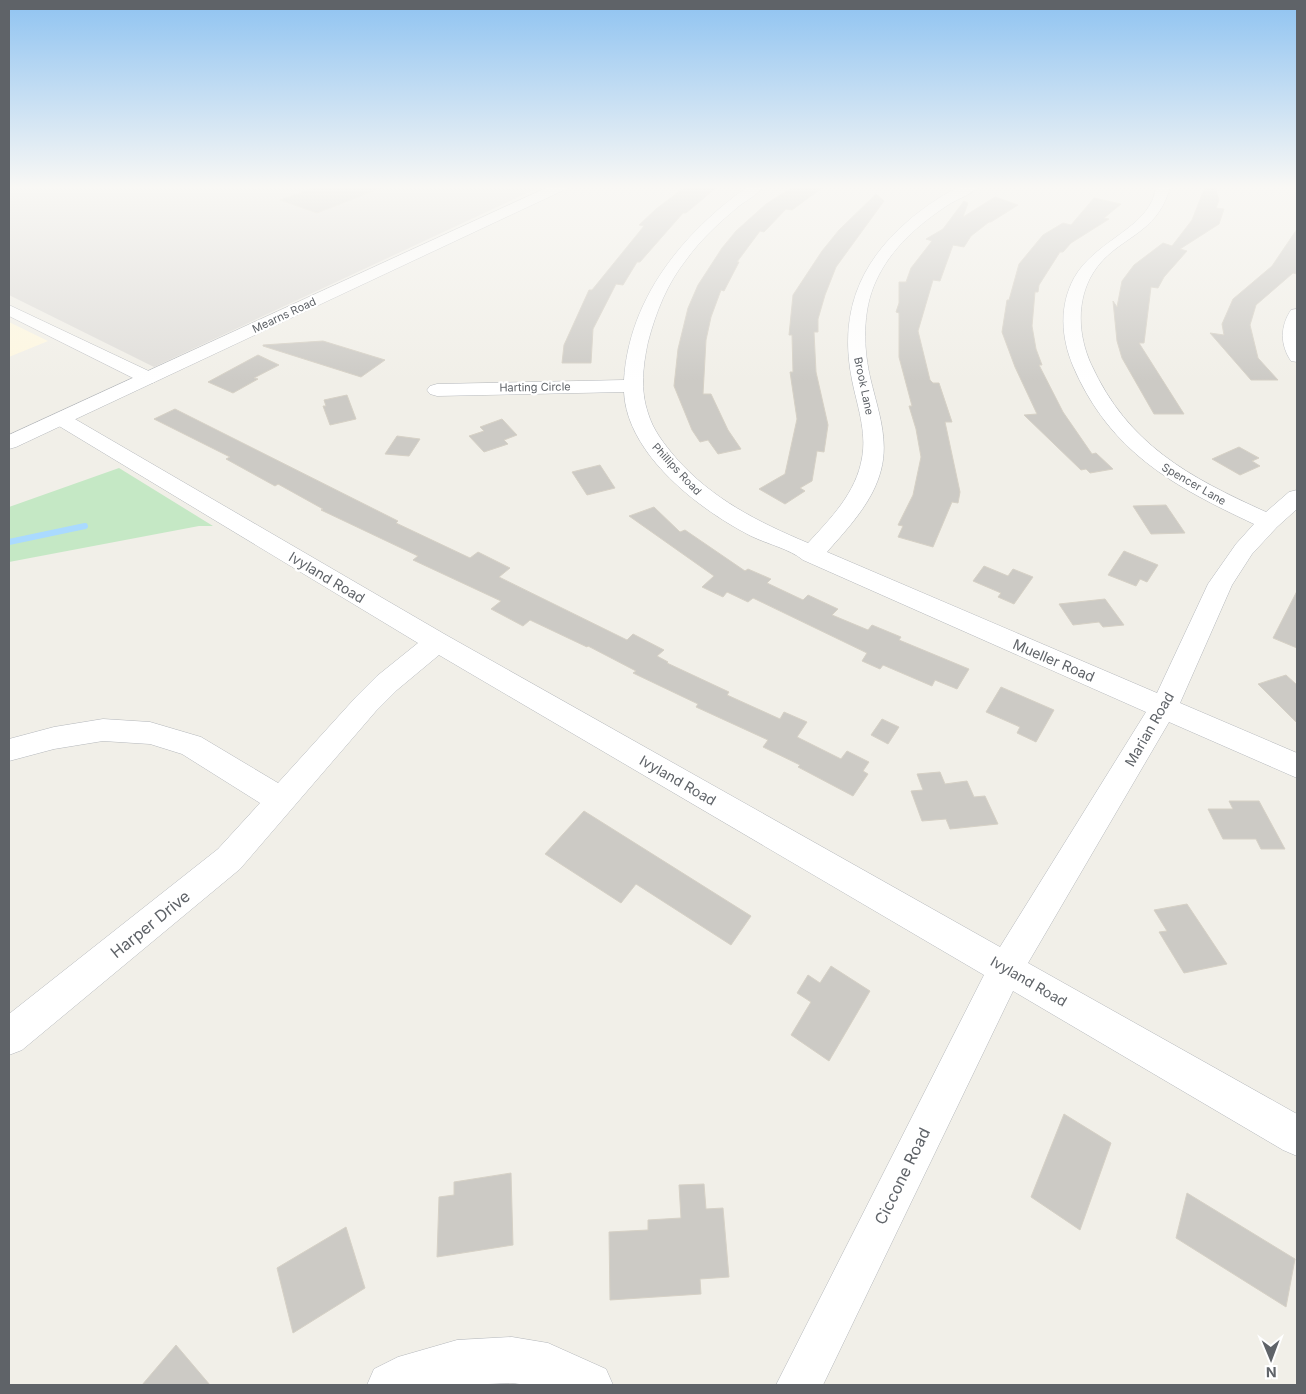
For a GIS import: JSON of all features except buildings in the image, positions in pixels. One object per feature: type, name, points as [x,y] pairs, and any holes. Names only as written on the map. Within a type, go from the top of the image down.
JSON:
[{"type":"street","name":"Mearns Road","points":[[9,443],[419,252]]},
{"type":"street","name":"Phillips Road","points":[[682,252],[656,294],[644,324],[635,362],[633,386],[635,406],[646,433],[675,470],[700,494],[759,531],[811,554]]},
{"type":"street","name":"Brook Lane","points":[[811,554],[850,510],[868,474],[873,458],[872,417],[857,358],[857,314],[871,271],[884,252]]},
{"type":"street","name":"Spencer Lane","points":[[1105,252],[1092,263],[1081,280],[1075,292],[1071,315],[1074,343],[1089,381],[1102,403],[1114,422],[1149,457],[1192,485],[1269,522]]},
{"type":"street","points":[[9,310],[148,378]]},
{"type":"street","points":[[1297,314],[1292,324],[1290,335],[1297,356]]},
{"type":"street","name":"Harting Circle","points":[[437,390],[633,386]]},
{"type":"street","name":"Ivyland Road","points":[[61,419],[437,642],[1297,1136]]},
{"type":"street","name":"Marian Road","points":[[1006,968],[1164,708],[1220,584],[1244,550],[1269,522],[1297,497]]},
{"type":"street","name":"Mueller Road","points":[[811,554],[1297,766]]},
{"type":"street","name":"Harper Drive","points":[[9,1037],[228,859],[387,683],[437,642]]},
{"type":"street","points":[[9,750],[54,738],[103,730],[150,733],[191,745],[281,800]]},
{"type":"street","name":"Ciccone Road","points":[[799,1385],[1006,968]]},
{"type":"street","points":[[390,1385],[398,1380],[456,1363],[512,1360],[548,1366],[590,1385]]},
{"type":"shaded area","points":[[9,252],[400,252],[154,367],[9,295]]},
{"type":"shaded area","points":[[9,322],[48,341],[9,357]]},
{"type":"green space","points":[[119,468],[213,526],[199,526],[9,562],[9,507]]},
{"type":"waterway","points":[[9,542],[85,526]]}]
